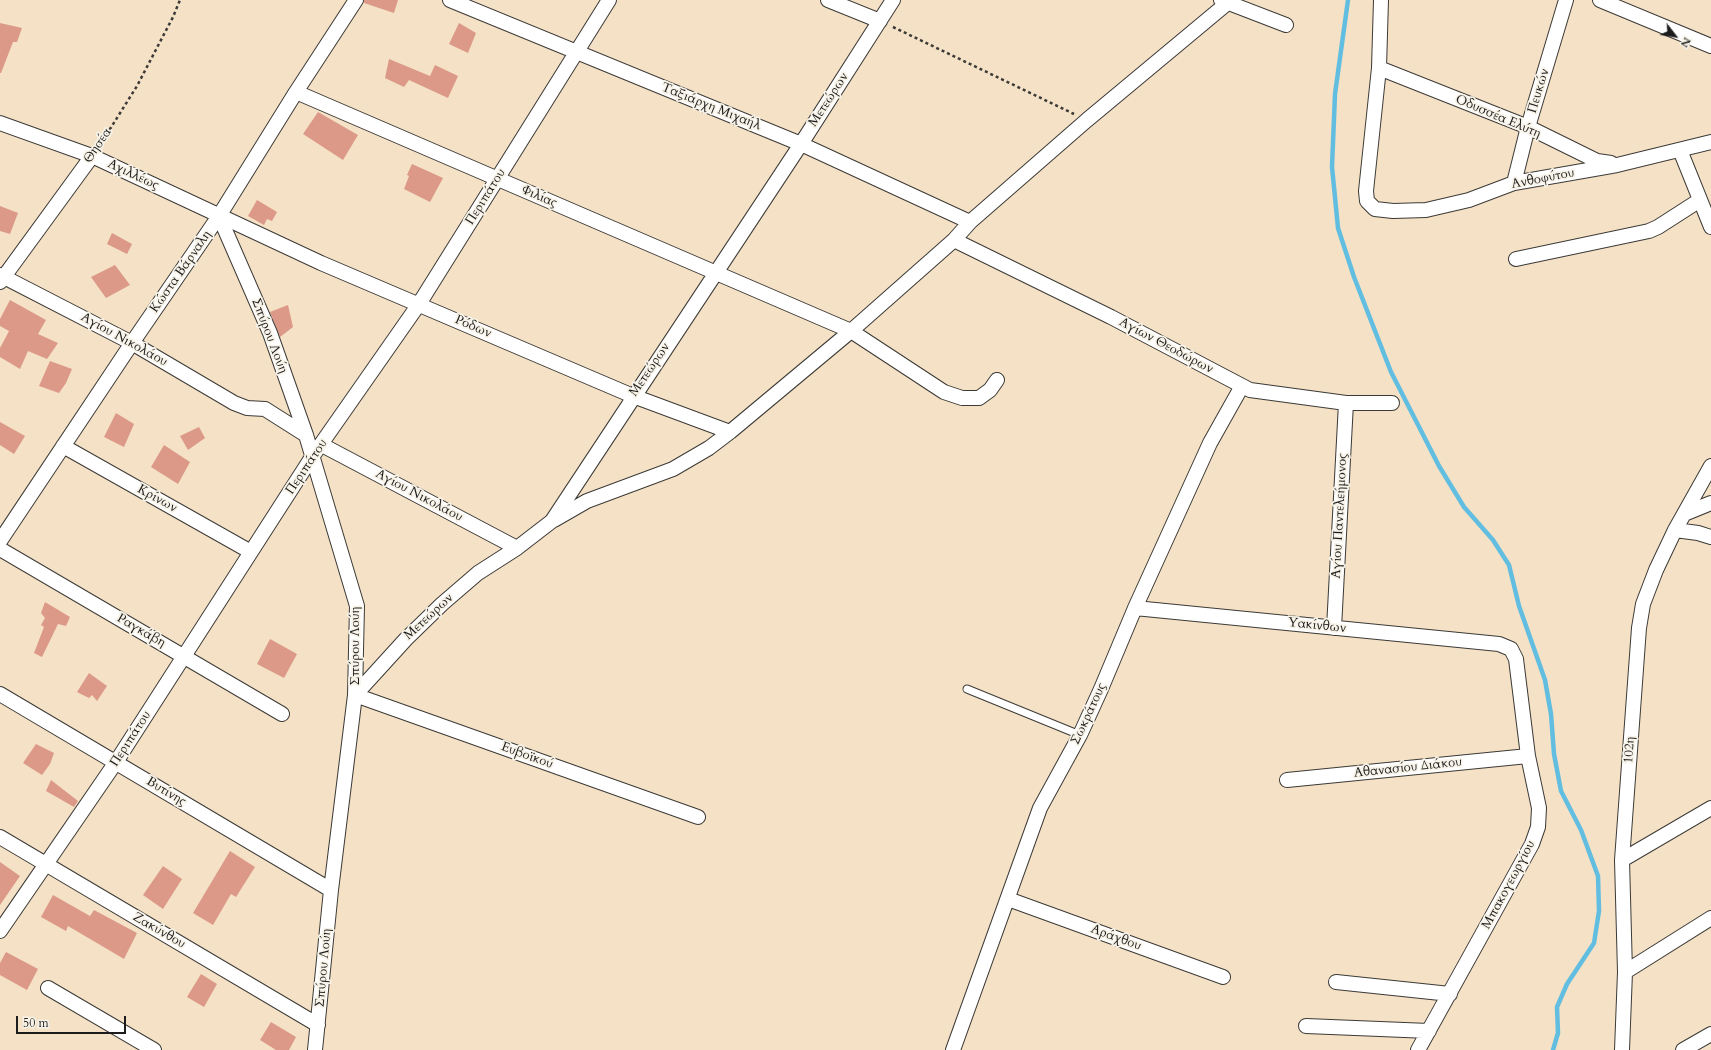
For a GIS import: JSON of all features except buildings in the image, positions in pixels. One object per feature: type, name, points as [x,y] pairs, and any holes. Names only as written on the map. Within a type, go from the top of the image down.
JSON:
[{"type":"street","name":"Κώστα Βάρναλη","points":[[0,541],[62,446],[219,216],[296,92],[356,0]]},
{"type":"street","name":"Ταξιάρχη Μιχαήλ","points":[[450,0],[800,144],[970,222]]},
{"type":"street","name":"Περιπάτου","points":[[0,931],[116,762],[312,457],[322,445],[419,304],[609,0]]},
{"type":"street","points":[[828,0],[880,21]]},
{"type":"street","name":"Μετεώρων","points":[[355,695],[406,639],[442,604],[478,573],[517,548],[552,521],[893,0]]},
{"type":"street","points":[[1378,68],[1381,0]]},
{"type":"street","name":"Πευκών","points":[[1514,183],[1528,127],[1566,0]]},
{"type":"street","points":[[1600,0],[1711,46]]},
{"type":"street","points":[[552,521],[587,501],[673,469],[709,448],[730,432],[851,331],[954,240],[970,222],[1226,1],[1286,25]]},
{"type":"street","name":"Οδυσσέα Ελύτη","points":[[1378,68],[1528,127],[1597,161],[1617,165]]},
{"type":"street","name":"Ανθοφύτου","points":[[1378,68],[1366,191],[1366,201],[1375,209],[1393,211],[1426,210],[1469,200],[1514,183],[1617,165],[1711,142]]},
{"type":"street","name":"Φιλίας","points":[[296,92],[851,331],[944,392],[962,398],[979,398],[990,390],[997,380]]},
{"type":"street","name":"Αχιλλέως","points":[[0,123],[92,156],[219,216]]},
{"type":"street","points":[[1680,150],[1711,227]]},
{"type":"street","name":"Θησέα","points":[[1,278],[92,156]]},
{"type":"street","points":[[1516,259],[1649,231],[1658,227],[1700,200]]},
{"type":"street","name":"Ρόδων","points":[[219,216],[321,263],[633,396],[730,432]]},
{"type":"street","name":"Σπύρου Λούη","points":[[219,216],[270,333],[306,435],[357,606],[355,695],[331,890],[315,1050]]},
{"type":"street","name":"Αγίων Θεοδώρων","points":[[954,240],[1111,317],[1242,386],[1257,392],[1346,403],[1392,403]]},
{"type":"street","name":"Αγίου Νικολάου","points":[[1,278],[132,343],[234,403],[247,408],[265,409],[306,435]]},
{"type":"street","name":"Σωκράτους","points":[[953,1050],[1040,808],[1080,735],[1135,608],[1210,442],[1242,386]]},
{"type":"street","name":"Αγίου Παντελεήμονος","points":[[1334,628],[1346,403]]},
{"type":"street","name":"Αγίου Νικολάου","points":[[322,445],[517,548]]},
{"type":"street","name":"Κρίνων","points":[[62,446],[251,552]]},
{"type":"street","name":"102η","points":[[1622,1050],[1625,972],[1622,860],[1639,628],[1643,604],[1656,570],[1675,530],[1711,466]]},
{"type":"street","points":[[1684,514],[1711,503]]},
{"type":"street","points":[[1675,530],[1711,537]]},
{"type":"street","name":"Ραγκάβη","points":[[0,549],[282,714]]},
{"type":"street","name":"Υακίνθων","points":[[1135,608],[1499,644]]},
{"type":"street","name":"Μπακογεωργίου","points":[[1418,1050],[1532,844],[1538,827],[1539,808],[1528,756],[1516,659],[1511,649],[1499,644]]},
{"type":"street","name":"Βυτίνης","points":[[0,694],[331,890]]},
{"type":"street","name":"Ευβοϊκού","points":[[355,695],[698,817]]},
{"type":"street","name":"Αθανασίου Διάκου","points":[[1287,780],[1528,756]]},
{"type":"street","points":[[1622,860],[1711,808]]},
{"type":"street","name":"Ζακύνθου","points":[[0,837],[45,865],[318,1025]]},
{"type":"street","name":"Αράχθου","points":[[1008,899],[1223,977]]},
{"type":"street","points":[[1625,972],[1711,918]]},
{"type":"street","points":[[1336,982],[1450,994]]},
{"type":"street","points":[[48,988],[154,1050]]},
{"type":"street","points":[[1306,1026],[1429,1031]]},
{"type":"street","points":[[1683,1050],[1711,1034]]},
{"type":"lane","points":[[967,689],[1080,735]]},
{"type":"path","name":"Θησέα","points":[[92,156],[137,86],[173,17],[180,0]]},
{"type":"path","points":[[880,21],[1087,120]]},
{"type":"waterway","points":[[1348,0],[1335,94],[1332,167],[1338,228],[1354,277],[1391,372],[1439,466],[1464,507],[1493,540],[1509,565],[1519,606],[1545,680],[1551,714],[1554,754],[1561,791],[1581,830],[1598,876],[1599,911],[1594,943],[1567,984],[1557,1007],[1558,1033],[1553,1050]]}]
